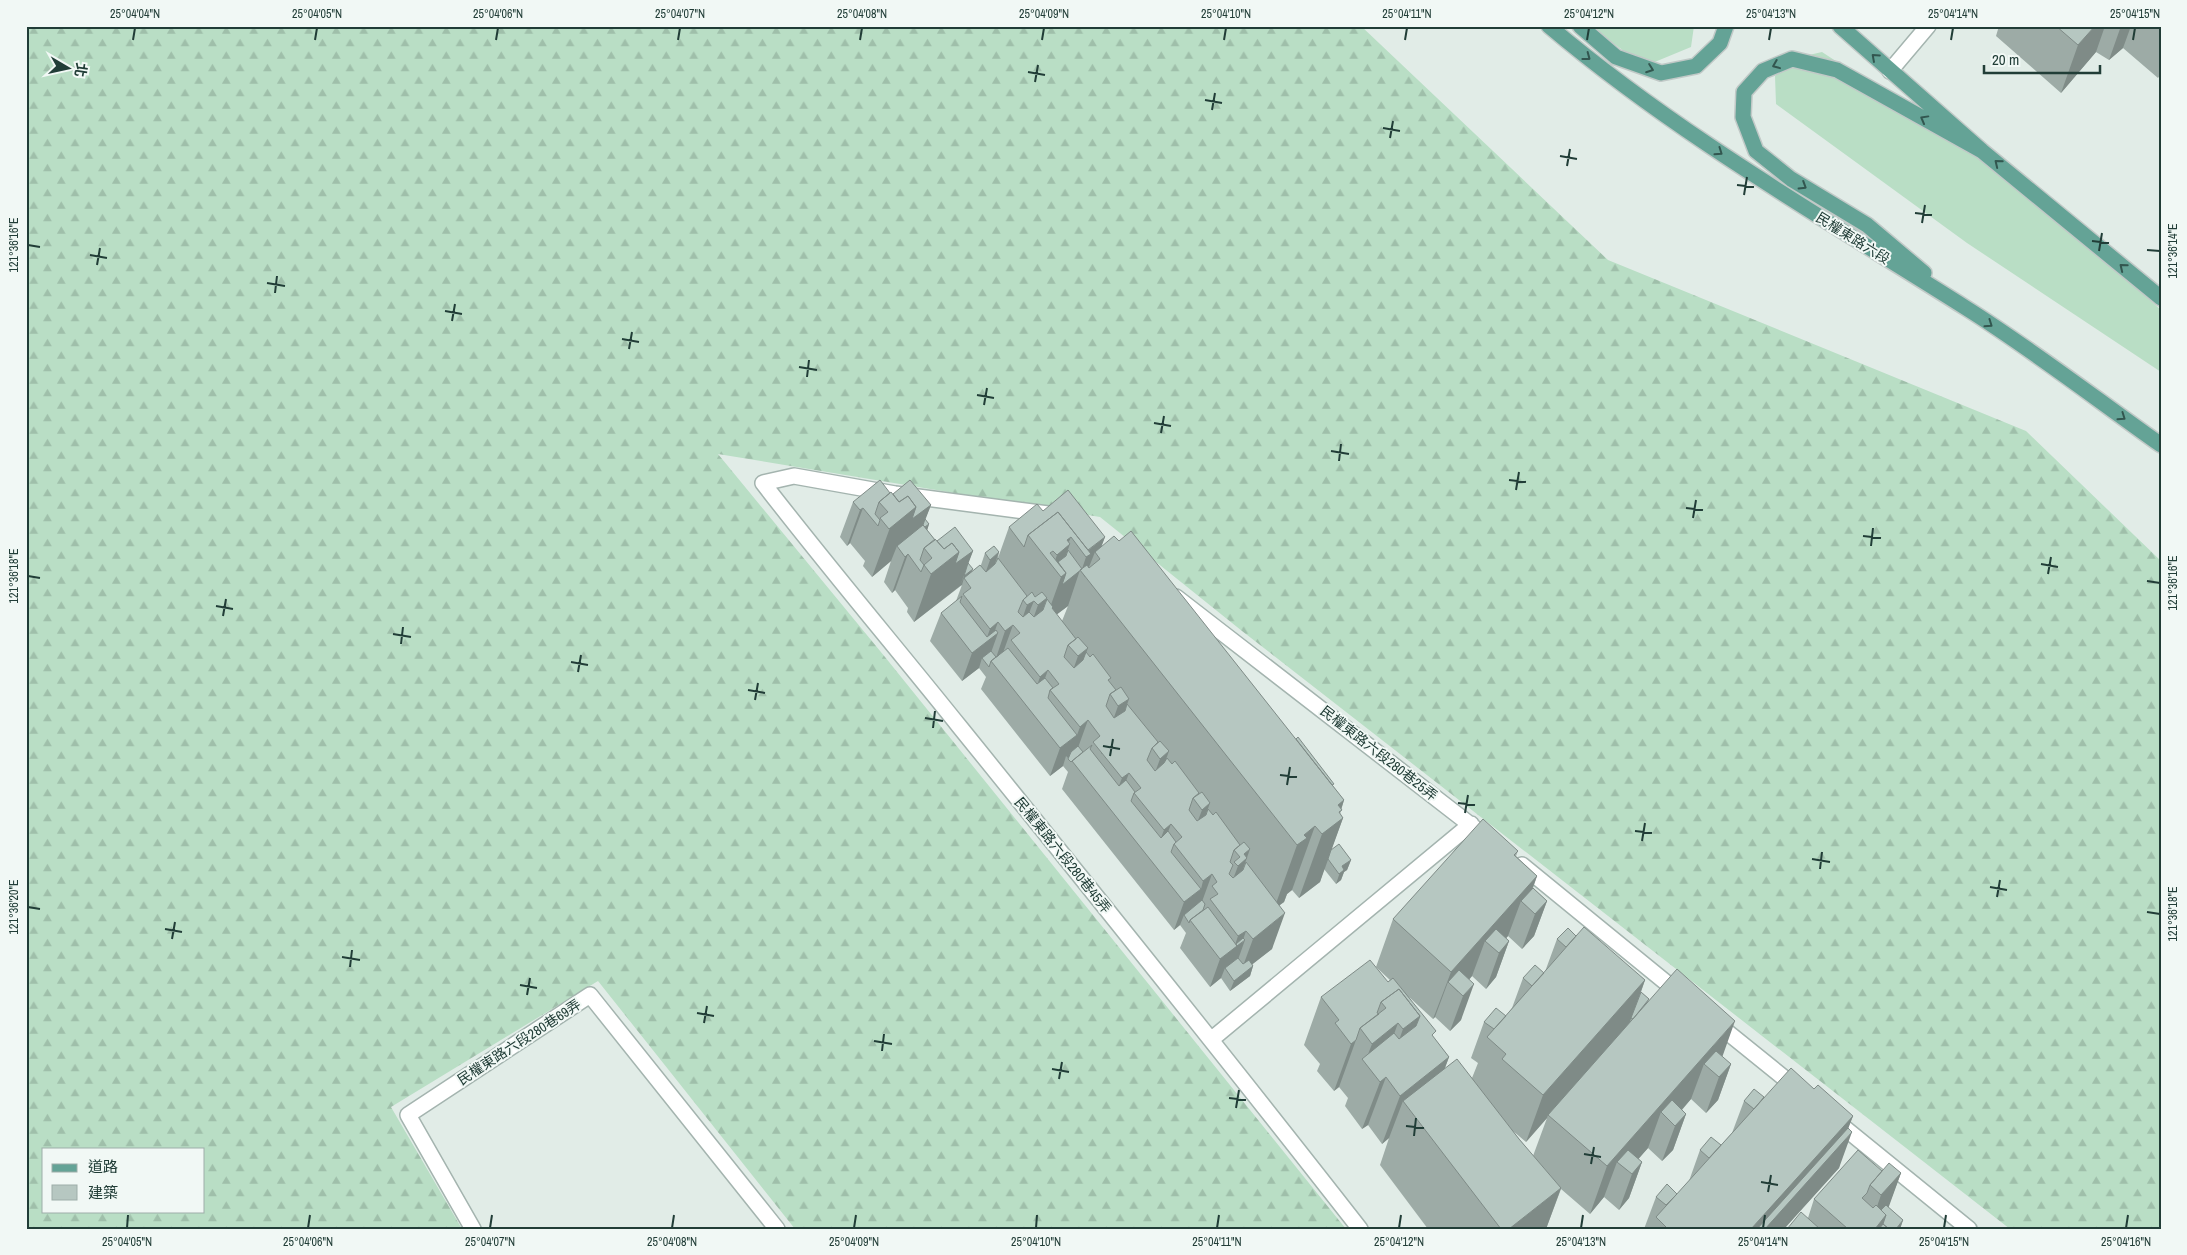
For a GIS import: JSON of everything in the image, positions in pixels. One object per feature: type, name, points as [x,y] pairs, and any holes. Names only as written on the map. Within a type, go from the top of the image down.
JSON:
[{"type":"main road","name":"民權東路六段","points":[[1550,26],[1663,113],[1746,171],[1967,309],[2161,445]]},
{"type":"main road","points":[[1580,26],[1616,57],[1660,73],[1696,66],[1720,43],[1726,26]]},
{"type":"main road","points":[[1840,26],[1982,151],[2161,298]]},
{"type":"main road","points":[[1967,309],[1867,225],[1791,179],[1756,151],[1742,117],[1744,92],[1763,71],[1792,59],[1837,70],[1982,151]]},
{"type":"street","points":[[1890,71],[1928,26]]},
{"type":"street","name":"民權東路六段280巷45弄","points":[[1058,520],[1050,514],[896,494],[794,476],[763,483],[814,549],[873,619],[1212,1039],[1360,1229]]},
{"type":"street","name":"民權東路六段280巷25弄","points":[[1165,590],[1190,606],[1471,824],[1693,1004]]},
{"type":"street","points":[[1212,1039],[1471,824]]},
{"type":"street","name":"民權東路六段280巷69弄","points":[[473,1229],[408,1115],[590,995],[777,1229]]},
{"type":"street","points":[[1708,1017],[1808,1098]]},
{"type":"street","points":[[1823,1110],[1968,1229]]},
{"type":"green space","points":[[26,26],[1361,26],[1608,260],[2026,431],[2161,561],[2161,1229],[2010,1229],[1242,631],[1100,517],[718,454],[885,657],[1346,1229],[795,1229],[598,981],[391,1107],[462,1229],[26,1229]]},
{"type":"green space","points":[[1589,26],[1694,26],[1691,47],[1645,66]]},
{"type":"green space","points":[[1822,52],[2001,169],[2161,310],[2161,372],[1967,243],[1776,104],[1775,76],[1796,58]]},
{"type":"building","points":[[2056,26],[2095,26],[2078,45]]},
{"type":"building","points":[[880,480],[890,493],[879,502],[875,514],[880,520],[878,526],[863,508],[860,510],[853,502]]},
{"type":"building","points":[[910,480],[931,505],[912,519],[916,507],[908,496],[899,502],[893,494]]},
{"type":"building","points":[[1068,490],[1105,537],[1088,550],[1058,512],[1028,535],[1024,547],[1009,527],[1037,504],[1043,511]]},
{"type":"building","points":[[891,492],[899,502],[908,496],[916,507],[889,529],[880,518],[888,512],[879,502]]},
{"type":"building","points":[[1058,512],[1091,554],[1086,557],[1071,537],[1067,540],[1070,544],[1057,555],[1053,551],[1050,553],[1066,573],[1061,577],[1028,535]]},
{"type":"building","points":[[925,519],[929,524],[925,527],[923,525]]},
{"type":"building","points":[[923,525],[935,540],[924,548],[920,560],[924,565],[921,572],[908,554],[905,557],[897,546]]},
{"type":"building","points":[[955,527],[973,551],[955,564],[959,552],[952,543],[944,549],[937,541]]},
{"type":"building","points":[[1131,531],[1344,800],[1338,805],[1342,810],[1339,812],[1343,818],[1322,834],[1315,826],[1304,835],[1307,838],[1297,845],[1080,570],[1087,565],[1089,568],[1100,559],[1095,552],[1114,536],[1119,541]]},
{"type":"building","points":[[935,539],[944,549],[952,543],[959,552],[931,574],[924,565],[932,558],[924,548]]},
{"type":"building","points":[[994,546],[999,552],[990,560],[985,553]]},
{"type":"building","points":[[1068,550],[1082,569],[1062,585],[1066,573],[1058,562],[1066,556]]},
{"type":"building","points":[[998,558],[1027,596],[1023,600],[1018,612],[1023,617],[1029,612],[1034,617],[1043,610],[1047,599],[1076,639],[1068,645],[1064,657],[1074,668],[1083,660],[1086,652],[1090,657],[1093,654],[1111,678],[1108,680],[1116,690],[1110,694],[1106,706],[1114,718],[1125,711],[1127,704],[1158,742],[1152,748],[1147,760],[1155,771],[1167,758],[1172,764],[1175,761],[1199,793],[1193,798],[1189,810],[1197,821],[1206,815],[1208,809],[1213,815],[1216,812],[1240,845],[1234,850],[1230,862],[1233,865],[1229,874],[1233,878],[1243,870],[1246,862],[1285,913],[1253,939],[1246,931],[1238,936],[1210,899],[1218,894],[1212,886],[1217,882],[1212,874],[1203,881],[1174,844],[1182,837],[1171,824],[1164,830],[1134,793],[1141,788],[1129,773],[1122,778],[1093,742],[1100,736],[1088,720],[1080,727],[1050,690],[1059,684],[1048,670],[1040,677],[1011,640],[1020,633],[1013,625],[1005,631],[998,622],[990,629],[963,594],[971,588],[964,578],[980,565],[986,572],[995,564]]},
{"type":"building","points":[[968,563],[973,569],[964,576]]},
{"type":"building","points":[[1032,592],[1035,597],[1042,592],[1047,598],[1038,605],[1034,601],[1027,605],[1023,600]]},
{"type":"building","points":[[962,596],[960,602],[987,637],[996,630],[998,633],[972,653],[941,613]]},
{"type":"building","points":[[1078,637],[1088,648],[1078,656],[1068,645]]},
{"type":"building","points":[[1008,648],[1037,684],[1045,678],[1053,688],[1050,690],[1048,698],[1077,735],[1060,748],[991,661]]},
{"type":"building","points":[[991,651],[996,657],[1000,654],[991,661],[989,667],[982,658]]},
{"type":"building","points":[[1121,687],[1129,699],[1118,706],[1110,694]]},
{"type":"building","points":[[1298,737],[1334,784],[1332,785],[1296,739]]},
{"type":"building","points":[[1160,741],[1169,751],[1160,759],[1152,748]]},
{"type":"building","points":[[1092,745],[1090,749],[1119,786],[1126,780],[1135,792],[1131,801],[1161,838],[1168,831],[1176,842],[1171,852],[1201,889],[1184,902],[1072,761]]},
{"type":"building","points":[[1078,746],[1083,752],[1071,762],[1068,759],[1071,752]]},
{"type":"building","points":[[1202,792],[1210,803],[1202,810],[1193,798]]},
{"type":"building","points":[[1483,819],[1518,851],[1514,855],[1537,876],[1451,972],[1393,919]]},
{"type":"building","points":[[1244,842],[1250,849],[1244,854],[1247,858],[1238,866],[1234,862],[1240,857],[1234,850]]},
{"type":"building","points":[[1339,844],[1351,860],[1342,866],[1344,870],[1339,874],[1328,859],[1331,850]]},
{"type":"building","points":[[1533,888],[1547,901],[1535,914],[1521,901]]},
{"type":"building","points":[[1202,900],[1205,904],[1203,910],[1190,920],[1189,923],[1184,915]]},
{"type":"building","points":[[1208,907],[1237,946],[1220,959],[1190,920]]},
{"type":"building","points":[[1584,927],[1645,980],[1543,1095],[1502,1059],[1506,1054],[1487,1037]]},
{"type":"building","points":[[1568,928],[1576,936],[1566,947],[1557,939]]},
{"type":"building","points":[[1496,929],[1509,941],[1499,953],[1485,941]]},
{"type":"building","points":[[1243,938],[1245,940],[1237,946],[1236,944]]},
{"type":"building","points":[[1238,958],[1243,964],[1249,960],[1253,966],[1234,981],[1225,968]]},
{"type":"building","points":[[1370,960],[1388,982],[1393,978],[1436,1031],[1432,1035],[1449,1057],[1400,1096],[1386,1077],[1380,1082],[1362,1059],[1394,1033],[1399,1039],[1416,1026],[1420,1016],[1399,989],[1381,1002],[1377,1013],[1379,1014],[1360,1028],[1356,1040],[1351,1044],[1335,1023],[1339,1020],[1321,997]]},
{"type":"building","points":[[1535,965],[1544,973],[1532,986],[1523,978]]},
{"type":"building","points":[[1677,969],[1735,1021],[1607,1166],[1548,1115]]},
{"type":"building","points":[[1459,970],[1474,984],[1463,996],[1448,982]]},
{"type":"building","points":[[1399,989],[1420,1016],[1403,1029],[1398,1023],[1372,1044],[1360,1028],[1386,1008],[1381,1002]]},
{"type":"building","points":[[1641,992],[1649,999],[1633,1019],[1631,1018]]},
{"type":"building","points":[[1496,1008],[1506,1016],[1494,1029],[1484,1022]]},
{"type":"building","points":[[1716,1051],[1731,1064],[1719,1077],[1704,1064]]},
{"type":"building","points":[[1457,1059],[1519,1139],[1561,1188],[1509,1229],[1501,1229],[1403,1101]]},
{"type":"building","points":[[1791,1068],[1814,1089],[1818,1085],[1853,1116],[1751,1229],[1668,1229],[1656,1217]]},
{"type":"building","points":[[1754,1089],[1764,1097],[1754,1109],[1744,1101]]},
{"type":"building","points":[[1672,1100],[1686,1114],[1675,1126],[1661,1112]]},
{"type":"building","points":[[1848,1128],[1852,1132],[1765,1229],[1757,1229]]},
{"type":"building","points":[[1711,1137],[1721,1145],[1709,1158],[1700,1150]]},
{"type":"building","points":[[1628,1150],[1642,1162],[1632,1174],[1617,1162]]},
{"type":"building","points":[[1858,1150],[1882,1171],[1862,1198],[1873,1208],[1876,1205],[1886,1215],[1875,1229],[1848,1229],[1814,1199]]},
{"type":"building","points":[[1889,1163],[1901,1173],[1881,1195],[1870,1185]]},
{"type":"building","points":[[1667,1184],[1677,1194],[1666,1205],[1656,1197]]},
{"type":"building","points":[[1886,1205],[1903,1220],[1896,1229],[1889,1229],[1883,1224],[1886,1215],[1881,1210]]},
{"type":"building","points":[[1801,1212],[1820,1229],[1787,1229]]},
{"type":"building","points":[[1883,1224],[1889,1229],[1879,1229]]}]
